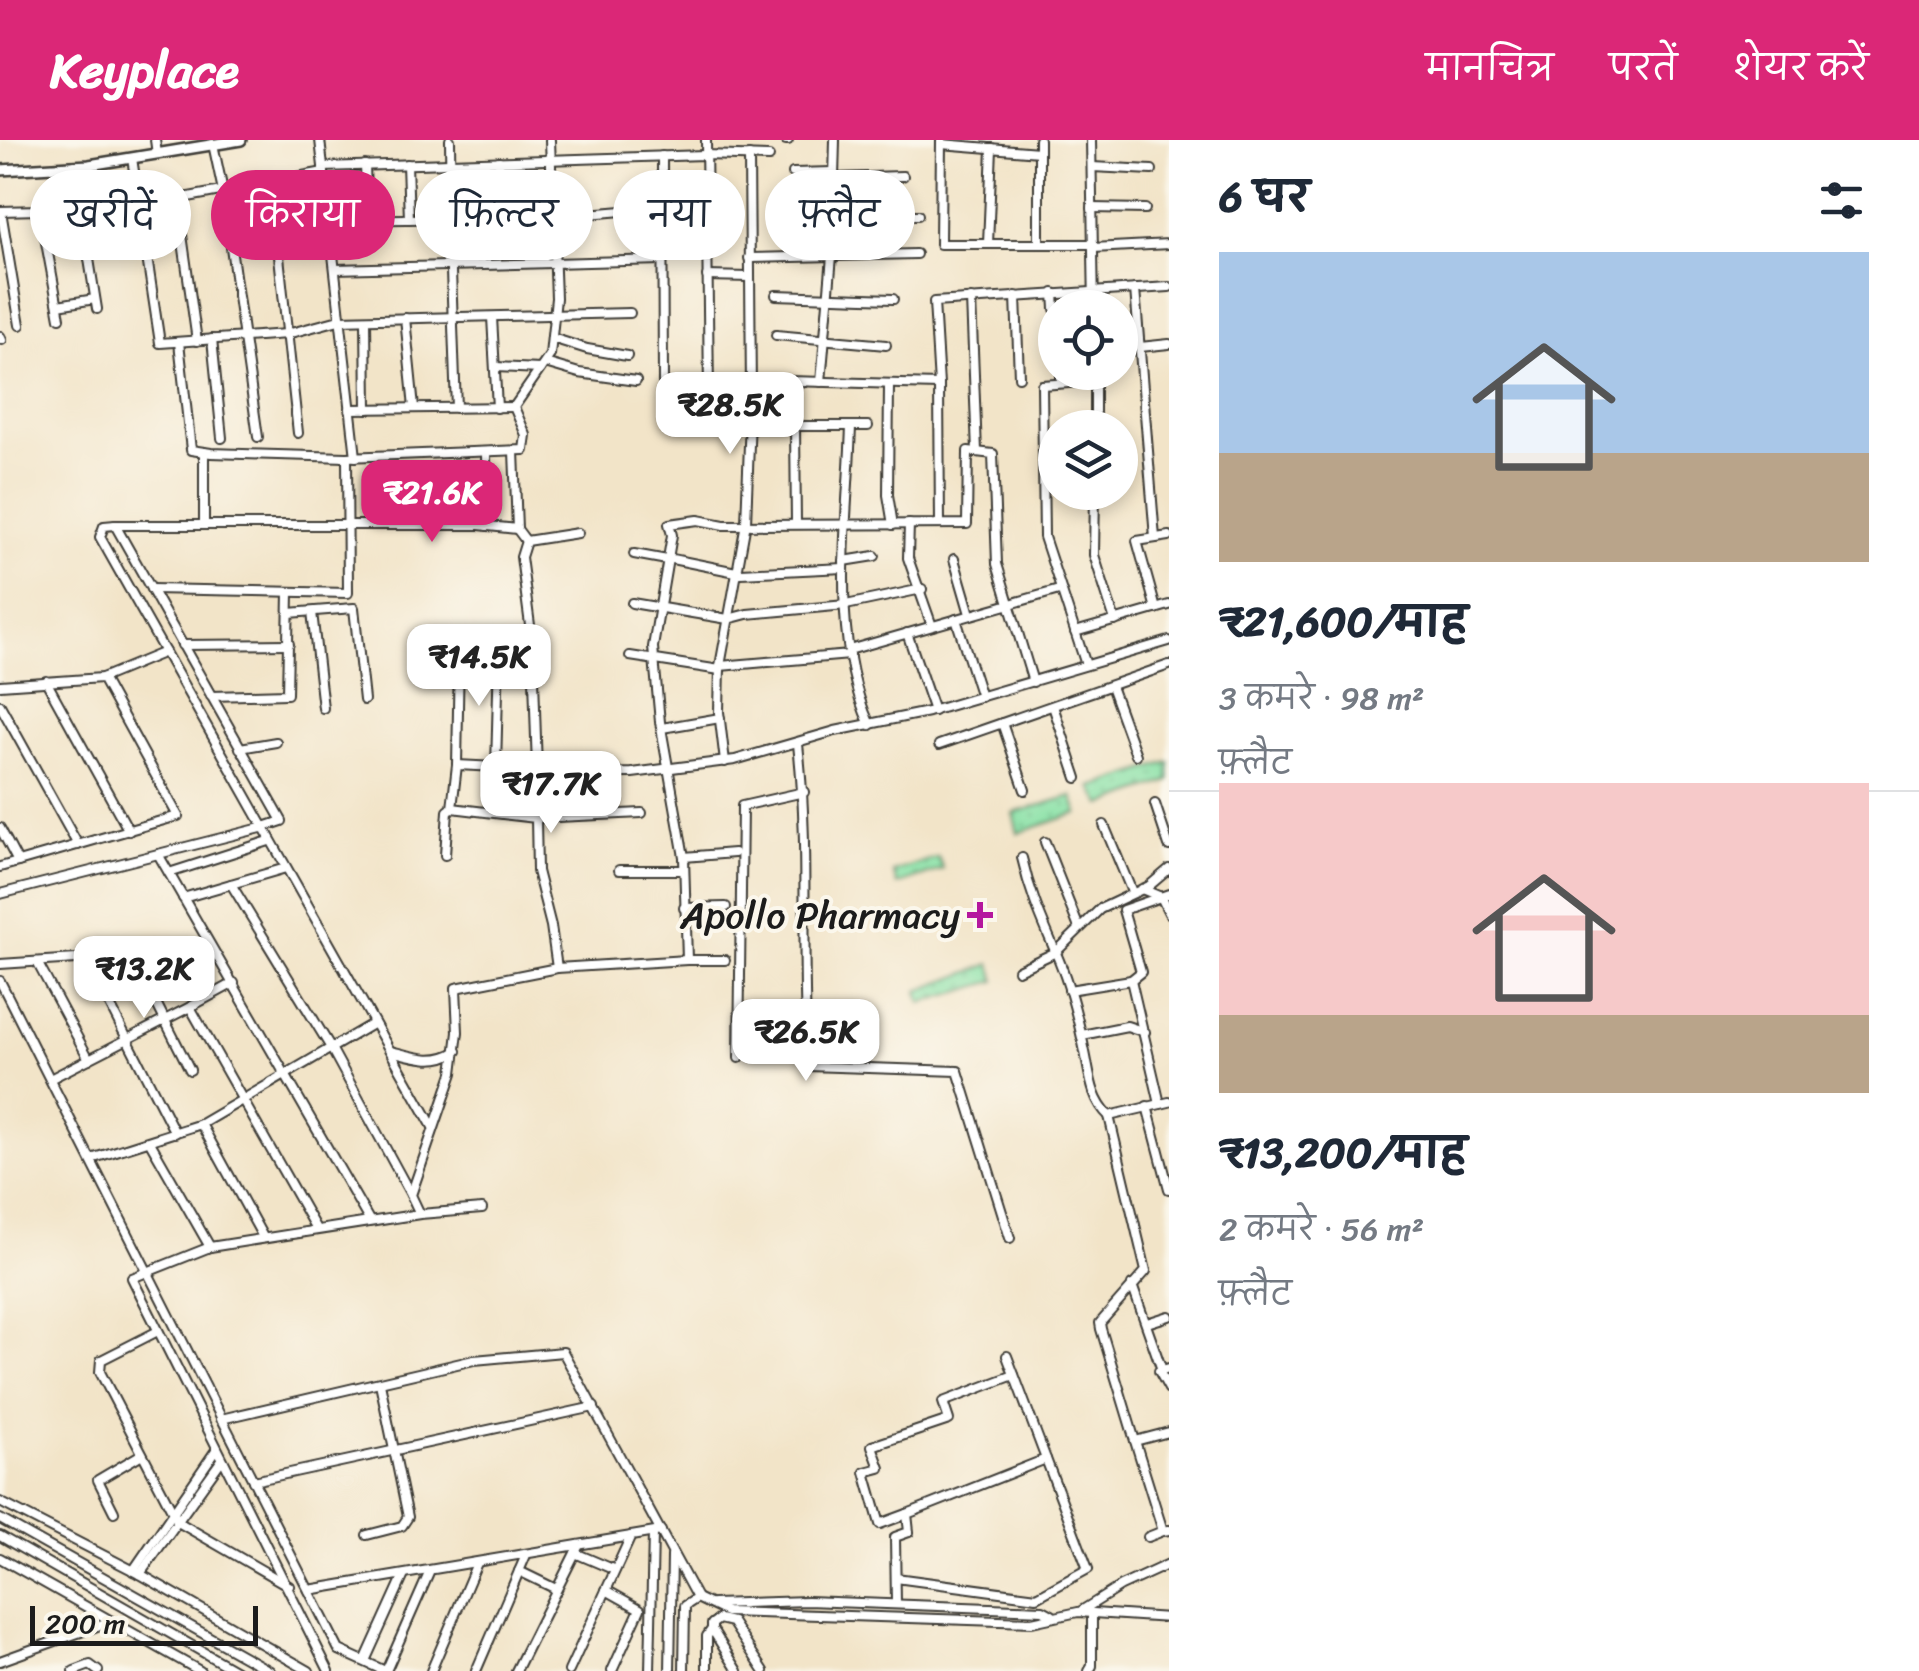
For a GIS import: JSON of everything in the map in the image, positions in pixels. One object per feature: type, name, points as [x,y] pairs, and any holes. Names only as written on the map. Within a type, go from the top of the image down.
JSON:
[{"type":"street","points":[[154,140],[157,154]]},
{"type":"street","points":[[0,170],[75,166],[241,140]]},
{"type":"street","points":[[320,140],[324,169]]},
{"type":"street","points":[[450,140],[451,170]]},
{"type":"street","points":[[550,140],[552,170]]},
{"type":"street","points":[[706,140],[709,392]]},
{"type":"street","points":[[834,170],[835,140]]},
{"type":"street","points":[[1038,140],[1039,244]]},
{"type":"street","points":[[1091,140],[1094,290],[1169,287]]},
{"type":"street","points":[[1039,152],[941,142],[940,244],[1169,244]]},
{"type":"street","points":[[213,144],[219,170]]},
{"type":"street","points":[[988,244],[992,148]]},
{"type":"street","points":[[662,156],[662,170]]},
{"type":"street","points":[[725,762],[720,668],[746,523],[750,392],[748,156]]},
{"type":"street","points":[[320,170],[499,160],[769,157]]},
{"type":"street","points":[[132,158],[134,170]]},
{"type":"street","points":[[499,160],[499,170]]},
{"type":"street","points":[[407,164],[409,219]]},
{"type":"street","points":[[365,165],[365,170]]},
{"type":"street","points":[[75,166],[75,170]]},
{"type":"street","points":[[1092,167],[1152,170]]},
{"type":"street","points":[[1092,208],[1145,209]]},
{"type":"street","points":[[20,325],[0,211],[30,210]]},
{"type":"street","points":[[395,219],[415,219]]},
{"type":"street","points":[[750,258],[765,258]]},
{"type":"street","points":[[49,260],[60,318]]},
{"type":"street","points":[[58,305],[96,304],[89,260]]},
{"type":"street","points":[[147,260],[160,343],[287,334],[340,320],[630,313]]},
{"type":"street","points":[[185,260],[196,340]]},
{"type":"street","points":[[233,260],[258,438]]},
{"type":"street","points":[[279,260],[298,433]]},
{"type":"street","points":[[151,588],[348,593],[350,409],[334,260]]},
{"type":"street","points":[[451,260],[456,408]]},
{"type":"street","points":[[335,269],[662,260],[663,382],[674,388],[750,392]]},
{"type":"street","points":[[821,382],[832,260]]},
{"type":"street","points":[[514,408],[550,355],[555,262]]},
{"type":"street","points":[[707,276],[750,277]]},
{"type":"street","points":[[1135,288],[1155,538]]},
{"type":"street","points":[[940,524],[934,302],[1038,294]]},
{"type":"street","points":[[776,296],[893,299]]},
{"type":"street","points":[[1016,296],[1019,377]]},
{"type":"street","points":[[972,300],[977,452]]},
{"type":"street","points":[[492,317],[497,408]]},
{"type":"street","points":[[405,318],[414,408]]},
{"type":"street","points":[[366,320],[367,409]]},
{"type":"street","points":[[776,336],[886,345]]},
{"type":"street","points":[[552,338],[628,356]]},
{"type":"street","points":[[212,340],[222,438]]},
{"type":"street","points":[[180,342],[191,450],[351,457],[524,450],[526,435],[514,408]]},
{"type":"street","points":[[1140,347],[1169,344]]},
{"type":"street","points":[[496,367],[543,366],[636,381]]},
{"type":"street","points":[[750,380],[938,385]]},
{"type":"street","points":[[889,384],[888,495],[893,526]]},
{"type":"street","points":[[1042,390],[1044,536],[1086,665]]},
{"type":"street","points":[[350,409],[514,408]]},
{"type":"street","points":[[796,523],[795,426],[868,426]]},
{"type":"street","points":[[850,426],[846,605],[854,684],[870,725]]},
{"type":"street","points":[[514,451],[517,529],[526,541]]},
{"type":"street","points":[[204,452],[204,524]]},
{"type":"street","points":[[687,960],[684,857],[662,728],[654,646],[672,535],[669,524],[698,520],[893,526],[967,524],[968,452],[993,454],[994,546],[1033,682]]},
{"type":"street","points":[[486,453],[487,526]]},
{"type":"street","points":[[1095,510],[1094,555],[1115,621]]},
{"type":"street","points":[[433,1127],[100,537],[104,526],[115,524],[517,529]]},
{"type":"street","points":[[0,894],[282,821],[115,524]]},
{"type":"street","points":[[909,524],[908,558],[932,626]]},
{"type":"street","points":[[526,541],[578,533]]},
{"type":"street","points":[[1156,608],[1136,541],[1169,536]]},
{"type":"street","points":[[526,541],[521,557],[533,648],[539,772],[537,872],[551,926],[556,968]]},
{"type":"street","points":[[634,554],[738,572],[844,565],[876,556]]},
{"type":"street","points":[[954,559],[970,614]]},
{"type":"street","points":[[632,603],[728,619],[846,605],[920,589]]},
{"type":"street","points":[[630,656],[720,668],[850,652],[1060,590]]},
{"type":"street","points":[[211,696],[288,694],[289,592]]},
{"type":"street","points":[[1075,632],[1169,605]]},
{"type":"street","points":[[289,613],[354,608],[364,700]]},
{"type":"street","points":[[312,612],[324,708]]},
{"type":"street","points":[[956,619],[981,697]]},
{"type":"street","points":[[907,633],[934,710]]},
{"type":"street","points":[[457,766],[539,772],[670,770],[725,762],[834,731],[934,710],[1169,641]]},
{"type":"street","points":[[182,645],[288,644]]},
{"type":"street","points":[[0,685],[102,678],[164,652]]},
{"type":"street","points":[[496,767],[499,652]]},
{"type":"street","points":[[446,856],[448,811],[452,808],[457,766],[459,654]]},
{"type":"street","points":[[939,744],[1167,666],[1169,678]]},
{"type":"street","points":[[0,867],[176,818],[177,813],[102,678]]},
{"type":"street","points":[[46,681],[129,831]]},
{"type":"street","points":[[1111,686],[1136,756]]},
{"type":"street","points":[[0,705],[78,844]]},
{"type":"street","points":[[1053,706],[1078,778]]},
{"type":"street","points":[[662,728],[720,718]]},
{"type":"street","points":[[1002,723],[1025,790]]},
{"type":"street","points":[[240,748],[276,742]]},
{"type":"street","points":[[798,744],[804,792],[804,1018],[808,1066],[958,1071],[1010,1238]]},
{"type":"street","points":[[740,1058],[742,806],[804,792]]},
{"type":"street","points":[[1155,804],[1169,846]]},
{"type":"street","points":[[452,808],[536,818],[642,814]]},
{"type":"street","points":[[1104,826],[1132,892]]},
{"type":"street","points":[[0,828],[18,862]]},
{"type":"street","points":[[169,873],[270,841]]},
{"type":"street","points":[[1046,842],[1080,928]]},
{"type":"street","points":[[684,857],[734,853]]},
{"type":"street","points":[[158,854],[369,1220]]},
{"type":"street","points":[[1022,858],[1042,928],[1056,952],[1069,990],[1090,1082],[1099,1107],[1109,1116],[1145,1262],[1146,1270],[1100,1323],[1166,1530],[1148,1538]]},
{"type":"street","points":[[183,898],[286,868]]},
{"type":"street","points":[[1018,970],[1056,952],[1100,909],[1158,880],[1169,869]]},
{"type":"street","points":[[619,870],[683,870]]},
{"type":"street","points":[[230,884],[330,1048],[420,1214]]},
{"type":"street","points":[[1142,889],[1165,896]]},
{"type":"street","points":[[1123,910],[1165,896]]},
{"type":"street","points":[[1165,896],[1169,913]]},
{"type":"street","points":[[1069,990],[1131,980],[1141,972],[1123,910],[1114,902]]},
{"type":"street","points":[[684,908],[726,907]]},
{"type":"street","points":[[0,964],[183,952]]},
{"type":"street","points":[[132,955],[190,1070]]},
{"type":"street","points":[[86,958],[175,1133]]},
{"type":"street","points":[[411,1196],[457,1051],[456,988],[556,968],[724,960]]},
{"type":"street","points":[[37,962],[89,1059]]},
{"type":"street","points":[[1109,1116],[1165,1103],[1131,980]]},
{"type":"street","points":[[0,981],[339,1650],[386,1671],[430,1570]]},
{"type":"street","points":[[50,1079],[234,983]]},
{"type":"street","points":[[190,1008],[316,1229]]},
{"type":"street","points":[[90,1159],[201,1124],[374,1022]]},
{"type":"street","points":[[1082,1035],[1127,1026],[1145,1032]]},
{"type":"street","points":[[391,1052],[428,1060],[457,1051]]},
{"type":"street","points":[[1148,1106],[1169,1189]]},
{"type":"street","points":[[201,1124],[263,1237]]},
{"type":"street","points":[[150,1142],[210,1246]]},
{"type":"street","points":[[329,1671],[132,1278],[210,1246],[369,1220],[482,1208]]},
{"type":"street","points":[[1132,1285],[1166,1369],[1159,1371],[1169,1389]]},
{"type":"street","points":[[1147,1323],[1169,1316]]},
{"type":"street","points":[[158,1331],[101,1360],[98,1366],[142,1454],[175,1518],[289,1586]]},
{"type":"street","points":[[221,1420],[474,1360],[557,1351],[566,1355],[657,1532],[697,1598],[726,1612],[1032,1622],[1047,1620],[1052,1615]]},
{"type":"street","points":[[896,1578],[1037,1597],[1088,1569],[1007,1356]]},
{"type":"street","points":[[1014,1375],[943,1402],[949,1420],[872,1446],[880,1468],[865,1472],[880,1524],[1046,1458]]},
{"type":"street","points":[[367,1535],[407,1522],[380,1383]]},
{"type":"street","points":[[253,1482],[594,1406]]},
{"type":"street","points":[[1135,1441],[1169,1432]]},
{"type":"street","points":[[137,1572],[219,1455],[236,1448]]},
{"type":"street","points":[[114,1512],[98,1480],[142,1454]]},
{"type":"street","points":[[0,1502],[137,1572],[309,1671]]},
{"type":"street","points":[[896,1604],[895,1537],[909,1532],[907,1514]]},
{"type":"street","points":[[0,1519],[270,1671]]},
{"type":"street","points":[[309,1590],[577,1549],[657,1532]]},
{"type":"street","points":[[650,1671],[657,1532]]},
{"type":"street","points":[[0,1536],[236,1671]]},
{"type":"street","points":[[569,1671],[631,1536]]},
{"type":"street","points":[[577,1549],[616,1570]]},
{"type":"street","points":[[516,1671],[577,1549]]},
{"type":"street","points":[[670,1671],[672,1552]]},
{"type":"street","points":[[476,1671],[526,1555]]},
{"type":"street","points":[[0,1558],[200,1671]]},
{"type":"street","points":[[430,1671],[477,1563]]},
{"type":"street","points":[[1078,1612],[1169,1564]]},
{"type":"street","points":[[520,1571],[556,1589]]},
{"type":"street","points":[[364,1662],[404,1575]]},
{"type":"street","points":[[606,1590],[640,1609],[612,1671]]},
{"type":"street","points":[[684,1671],[685,1606],[697,1598]]},
{"type":"street","points":[[711,1604],[808,1601],[1169,1618]]},
{"type":"street","points":[[711,1604],[712,1626],[738,1671]]},
{"type":"street","points":[[1089,1671],[1092,1613]]},
{"type":"street","points":[[707,1671],[707,1636],[721,1619],[734,1624],[764,1671]]},
{"type":"street","points":[[0,1661],[112,1622]]},
{"type":"street","points":[[74,1671],[90,1666],[98,1671]]},
{"type":"green space","points":[[1169,762],[1169,781],[1102,805],[1092,787]]},
{"type":"green space","points":[[1072,796],[1078,813],[1018,833],[1013,813]]},
{"type":"green space","points":[[938,857],[943,869],[897,885],[893,872]]},
{"type":"green space","points":[[991,964],[996,981],[921,1003],[918,991]]},
{"type":"place","name":"Apollo Pharmacy","points":[[980,915]]}]
